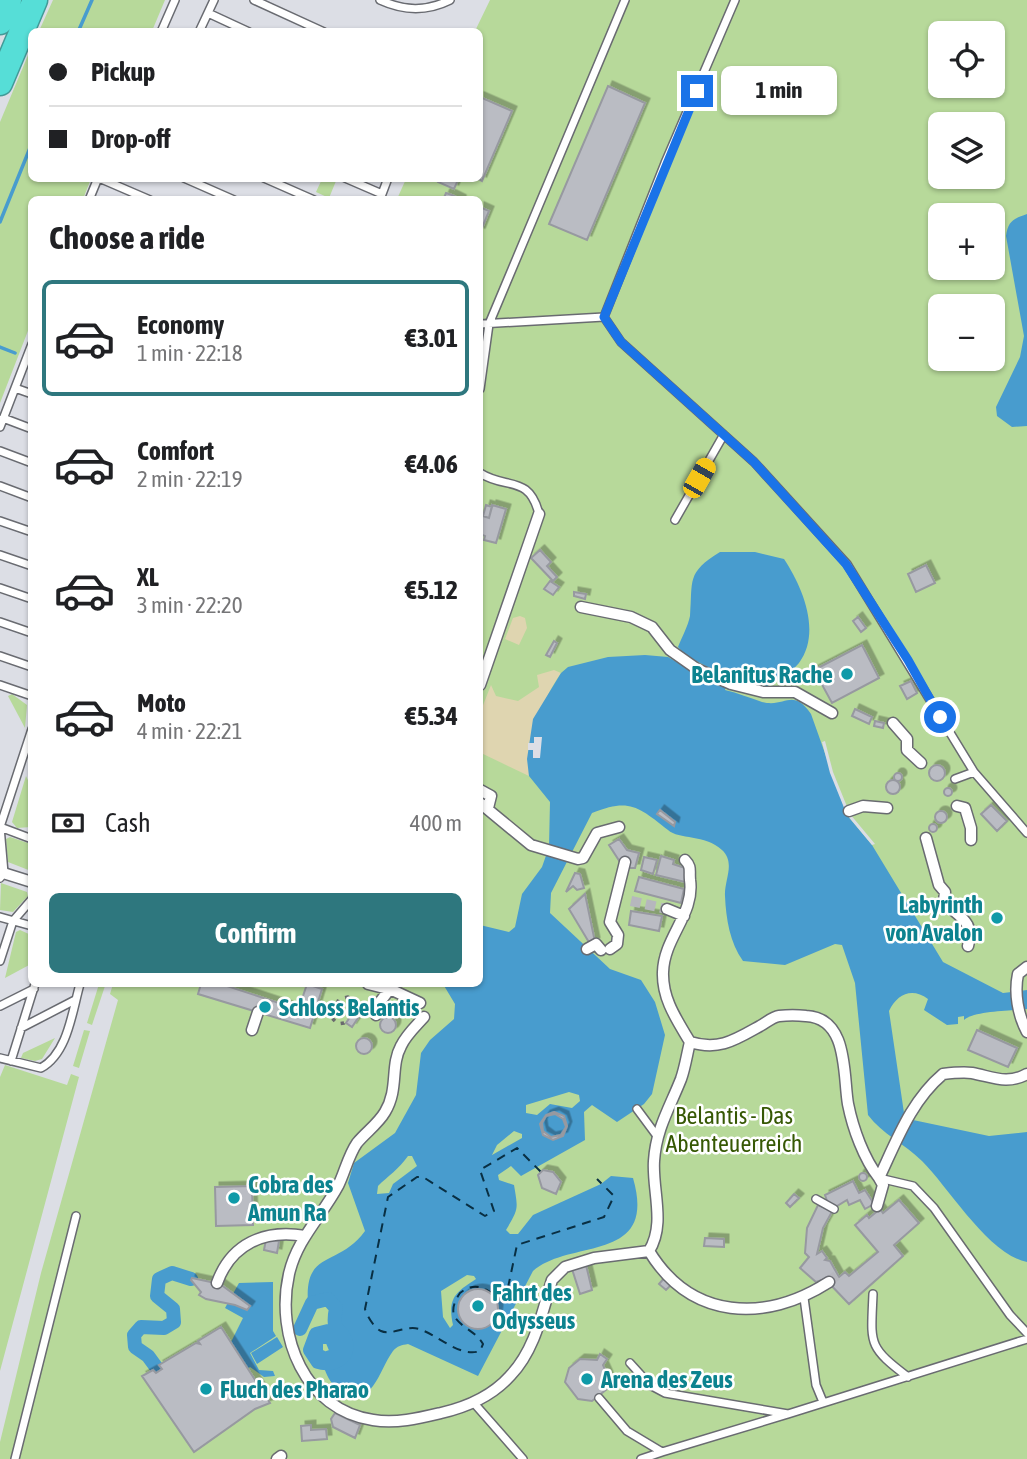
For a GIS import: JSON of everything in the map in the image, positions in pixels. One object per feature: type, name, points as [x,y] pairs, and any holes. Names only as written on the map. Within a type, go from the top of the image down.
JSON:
[{"type":"highway","points":[[0,22],[9,0]]},
{"type":"highway","points":[[0,83],[35,0]]},
{"type":"street","points":[[483,676],[538,514]]},
{"type":"street","points":[[581,607],[631,617],[652,626],[670,650],[711,676],[763,692],[795,692],[832,713]]},
{"type":"street","points":[[893,723],[907,739],[907,750],[921,762]]},
{"type":"street","points":[[483,792],[491,796],[484,806],[515,834],[546,851],[572,858],[583,858],[597,833],[619,827]]},
{"type":"street","points":[[849,811],[863,806],[887,808]]},
{"type":"street","points":[[957,806],[965,808],[971,828],[971,840]]},
{"type":"street","points":[[926,838],[939,886],[945,892],[944,901],[962,915],[970,934],[968,946]]},
{"type":"street","points":[[685,860],[691,868],[692,886],[684,916],[665,960],[664,990],[670,1009],[690,1042],[706,1047],[723,1046],[777,1016],[809,1016],[819,1020],[832,1031],[843,1052],[848,1105],[867,1162],[883,1185],[877,1206]]},
{"type":"street","points":[[598,948],[617,944],[618,935],[610,922],[625,862]]},
{"type":"street","points":[[1,874],[28,881]]},
{"type":"street","points":[[667,909],[684,916]]},
{"type":"street","points":[[1027,967],[1018,974],[1015,987],[1021,1020],[1027,1032]]},
{"type":"street","points":[[376,1015],[380,1002],[392,987],[420,1003]]},
{"type":"street","points":[[251,1030],[258,1012]]},
{"type":"street","points":[[424,1017],[397,1042],[395,1092],[386,1110],[358,1142],[337,1187],[305,1236],[289,1273],[287,1326],[296,1359],[312,1389],[339,1407],[375,1421],[426,1417],[473,1402],[497,1389],[529,1350],[557,1272],[607,1254],[649,1251]]},
{"type":"street","points":[[649,1251],[656,1241],[654,1160],[657,1136],[681,1079],[690,1042]]},
{"type":"street","points":[[879,1178],[912,1111],[925,1090],[943,1074],[972,1073],[1001,1081],[1017,1080],[1027,1074]]},
{"type":"street","points":[[217,1283],[231,1254],[253,1240],[277,1234],[305,1236]]},
{"type":"street","points":[[649,1251],[665,1272],[686,1291],[716,1305],[761,1308],[804,1298],[829,1282]]},
{"type":"lane","points":[[165,28],[174,0]]},
{"type":"lane","points":[[202,28],[214,0]]},
{"type":"lane","points":[[254,0],[315,28]]},
{"type":"lane","points":[[380,0],[408,9],[428,9],[450,0]]},
{"type":"lane","points":[[483,367],[489,324],[625,0]]},
{"type":"lane","points":[[604,317],[665,163],[735,0]]},
{"type":"lane","points":[[208,13],[240,28]]},
{"type":"lane","points":[[108,182],[141,196]]},
{"type":"lane","points":[[193,182],[225,196]]},
{"type":"lane","points":[[273,182],[305,196]]},
{"type":"lane","points":[[354,182],[382,194],[386,182]]},
{"type":"lane","points":[[483,324],[604,317]]},
{"type":"lane","points":[[604,317],[621,342],[754,462],[846,564],[974,772],[1027,833]]},
{"type":"lane","points":[[0,427],[28,361]]},
{"type":"lane","points":[[15,388],[28,393]]},
{"type":"lane","points":[[3,418],[28,427]]},
{"type":"lane","points":[[676,520],[723,436]]},
{"type":"lane","points":[[0,451],[28,462]]},
{"type":"lane","points":[[483,474],[525,488],[533,497],[538,514]]},
{"type":"lane","points":[[0,486],[28,496]]},
{"type":"lane","points":[[0,521],[28,531]]},
{"type":"lane","points":[[0,555],[28,565]]},
{"type":"lane","points":[[0,588],[28,598]]},
{"type":"lane","points":[[0,622],[28,632]]},
{"type":"lane","points":[[0,656],[28,666]]},
{"type":"lane","points":[[0,695],[1,686],[28,695]]},
{"type":"lane","points":[[1,874],[0,827],[28,741]]},
{"type":"lane","points":[[955,779],[974,772]]},
{"type":"lane","points":[[0,827],[28,838]]},
{"type":"lane","points":[[0,961],[13,921],[28,904]]},
{"type":"lane","points":[[0,917],[28,925]]},
{"type":"lane","points":[[0,1006],[33,987]]},
{"type":"lane","points":[[11,1061],[35,987]]},
{"type":"lane","points":[[0,1058],[41,1069],[51,1063],[60,1052],[79,987]]},
{"type":"lane","points":[[21,1028],[75,1000]]},
{"type":"lane","points":[[637,1109],[657,1136]]},
{"type":"lane","points":[[879,1178],[913,1186],[934,1208],[1010,1315],[1027,1333]]},
{"type":"lane","points":[[816,1199],[834,1209]]},
{"type":"lane","points":[[15,1459],[76,1216]]},
{"type":"lane","points":[[873,1294],[871,1336],[876,1351],[908,1377]]},
{"type":"lane","points":[[804,1298],[816,1385],[823,1402]]},
{"type":"lane","points":[[641,1459],[1027,1339]]},
{"type":"lane","points":[[630,1363],[650,1385],[665,1393],[788,1414]]},
{"type":"lane","points":[[599,1398],[627,1431],[662,1452]]},
{"type":"lane","points":[[473,1402],[523,1459]]},
{"type":"green space","points":[[53,0],[165,0],[153,28],[40,28]]},
{"type":"green space","name":"Belantis - Das Abenteuerreich","points":[[490,0],[1027,0],[1027,1459],[0,1459],[0,1442],[41,1273],[118,1000],[110,994],[112,987],[483,987],[483,196],[398,196],[405,182],[483,182],[483,28],[476,28]]},
{"type":"green space","points":[[28,55],[28,182],[90,182],[84,196],[28,196],[28,331],[0,403],[0,122]]},
{"type":"green space","points":[[321,182],[336,182],[330,196],[316,192]]},
{"type":"green space","points":[[12,694],[27,705],[25,728],[8,696]]},
{"type":"green space","points":[[26,776],[28,827],[17,828],[12,822]]},
{"type":"green space","points":[[10,837],[28,843],[28,870],[8,862],[6,839]]},
{"type":"green space","points":[[1,883],[27,892],[28,896],[13,912],[0,910]]},
{"type":"green space","points":[[20,930],[28,934],[28,966],[5,978],[16,932]]},
{"type":"green space","points":[[98,987],[105,987],[92,1025],[87,1023]]},
{"type":"green space","points":[[84,1030],[90,1031],[79,1068],[73,1066]]},
{"type":"green space","points":[[55,1038],[42,1059],[35,1061],[21,1058],[23,1053]]},
{"type":"green space","points":[[5,1065],[67,1085],[71,1074],[79,1077],[0,1371],[0,1077]]},
{"type":"sand","points":[[513,618],[525,618],[527,628],[519,645],[505,639]]},
{"type":"sand","points":[[554,670],[561,673],[537,722],[530,749],[529,776],[483,754],[483,705],[491,685],[496,696],[518,701],[539,687],[537,675]]},
{"type":"water","points":[[1027,214],[1027,426],[1012,427],[997,416],[996,407],[1020,357],[1024,336],[1006,236],[1012,221]]},
{"type":"water","points":[[720,552],[755,552],[784,559],[797,582],[807,610],[809,637],[806,651],[792,670],[767,686],[730,676],[725,690],[762,702],[793,700],[804,706],[811,714],[847,815],[872,845],[943,962],[1003,993],[1027,990],[1027,1009],[984,1013],[964,1020],[964,1016],[958,1017],[958,1024],[947,1025],[924,1010],[928,999],[916,993],[906,994],[896,1000],[889,1011],[904,1113],[913,1120],[989,1136],[1027,1132],[1027,1262],[1012,1257],[998,1247],[970,1219],[922,1161],[880,1128],[868,1115],[855,983],[842,945],[835,944],[785,965],[743,961],[732,939],[728,922],[725,890],[729,866],[722,850],[700,839],[673,833],[641,810],[624,805],[615,806],[592,813],[551,893],[550,913],[610,969],[641,980],[655,1002],[665,1035],[652,1094],[644,1104],[617,1122],[592,1105],[584,1112],[585,1140],[521,1176],[511,1166],[498,1175],[499,1180],[514,1185],[516,1208],[506,1230],[510,1234],[518,1234],[533,1215],[601,1184],[611,1176],[633,1178],[637,1205],[633,1224],[622,1237],[549,1261],[533,1271],[478,1376],[408,1344],[393,1351],[376,1382],[366,1393],[358,1396],[344,1394],[332,1383],[324,1367],[341,1362],[347,1352],[347,1344],[338,1322],[337,1303],[323,1296],[308,1303],[311,1274],[317,1266],[355,1243],[365,1231],[348,1183],[354,1163],[395,1133],[416,1095],[421,1053],[430,1040],[454,1019],[455,1004],[445,987],[483,987],[483,926],[509,932],[515,927],[522,894],[542,867],[549,847],[550,802],[529,776],[527,759],[533,719],[561,673],[568,667],[608,657],[668,657],[711,682],[715,671],[685,655],[678,647],[690,616],[693,578],[701,566]],"holes":[[[569,1092],[579,1095],[580,1101],[572,1108],[550,1104],[537,1115],[526,1113],[526,1105]],[[514,1131],[522,1134],[522,1138],[492,1155],[497,1145]],[[408,1156],[412,1156],[417,1166],[393,1184],[389,1193],[377,1194],[378,1186]],[[467,1275],[476,1279],[458,1292],[452,1302],[453,1325],[450,1328],[443,1317],[441,1291]]]},
{"type":"water","points":[[273,1282],[273,1331],[276,1336],[250,1353],[259,1370],[273,1371],[275,1376],[264,1377],[250,1367],[247,1369],[231,1342],[243,1318],[225,1308],[239,1283]]},
{"type":"water","points":[[277,1337],[283,1347],[257,1364],[251,1353]]},
{"type":"pier","points":[[534,737],[542,737],[540,758],[533,758],[533,750],[528,750],[528,743],[534,743]]},
{"type":"pier","points":[[825,741],[833,772],[850,814],[875,844],[872,845],[847,815],[830,773],[822,742]]},
{"type":"building","points":[[608,86],[645,103],[587,240],[549,224]]},
{"type":"building","points":[[483,98],[512,111],[483,179]]},
{"type":"building","points":[[438,182],[457,182],[454,189]]},
{"type":"building","points":[[483,208],[489,211],[483,226]]},
{"type":"building","points":[[486,505],[492,507],[489,518],[483,516]]},
{"type":"building","points":[[492,505],[506,509],[496,543],[484,540],[483,516],[489,518]]},
{"type":"building","points":[[540,550],[551,562],[547,566],[557,577],[553,581],[531,558]]},
{"type":"building","points":[[926,565],[935,583],[916,592],[908,574]]},
{"type":"building","points":[[550,581],[559,587],[553,595],[544,589]]},
{"type":"building","points":[[574,592],[586,594],[585,599],[574,596]]},
{"type":"building","points":[[858,617],[866,628],[861,632],[853,621]]},
{"type":"building","points":[[554,641],[557,643],[550,657],[546,655]]},
{"type":"building","name":"Belanitus Rache","points":[[862,645],[879,678],[832,703],[814,670]]},
{"type":"building","points":[[911,681],[917,693],[907,699],[900,686]]},
{"type":"building","points":[[855,709],[872,717],[869,724],[852,716]]},
{"type":"building","points":[[875,721],[884,723],[883,728],[874,726]]},
{"type":"building","points":[[937,765],[943,767],[943,779],[937,781],[931,779],[929,773],[931,767]]},
{"type":"building","points":[[898,773],[902,777],[898,781],[894,777]]},
{"type":"building","points":[[893,780],[898,782],[898,792],[893,794],[888,792],[886,787],[888,782]]},
{"type":"building","points":[[948,788],[952,792],[948,796],[944,792]]},
{"type":"building","points":[[991,805],[1007,821],[997,831],[981,814]]},
{"type":"building","points":[[660,810],[675,822],[674,826],[657,814]]},
{"type":"building","points":[[941,811],[947,817],[941,823],[935,817]]},
{"type":"building","points":[[933,824],[937,828],[933,832],[929,828]]},
{"type":"building","points":[[619,839],[627,850],[639,853],[635,868],[628,868],[620,862],[609,845]]},
{"type":"building","points":[[661,856],[688,869],[685,882],[656,875]]},
{"type":"building","points":[[644,857],[657,860],[653,874],[641,870]]},
{"type":"building","points":[[575,873],[580,874],[584,888],[577,890],[573,886],[566,892]]},
{"type":"building","points":[[639,877],[684,889],[681,903],[635,891]]},
{"type":"building","points":[[585,894],[595,942],[590,944],[569,909]]},
{"type":"building","points":[[631,911],[662,916],[659,931],[629,925]]},
{"type":"building","name":"Schloss Belantis","points":[[200,987],[230,987],[294,1008],[300,1005],[306,987],[322,989],[310,1028],[198,994]]},
{"type":"building","points":[[356,1008],[362,1012],[352,1027],[346,1023]]},
{"type":"building","points":[[388,1017],[394,1019],[394,1031],[388,1033],[382,1031],[380,1025],[382,1019]]},
{"type":"building","points":[[977,1030],[1017,1048],[1008,1067],[968,1050]]},
{"type":"building","points":[[361,1038],[367,1038],[372,1046],[370,1052],[361,1054],[356,1049],[356,1043]]},
{"type":"building","points":[[554,1112],[564,1116],[567,1126],[563,1136],[553,1140],[543,1135],[540,1124],[546,1115]],"holes":[[[555,1114],[563,1119],[566,1127],[561,1135],[551,1137],[543,1131],[542,1123],[546,1116]]]},
{"type":"building","points":[[543,1170],[553,1172],[561,1182],[556,1194],[542,1188],[538,1175]]},
{"type":"building","points":[[863,1173],[867,1177],[863,1181],[859,1177]]},
{"type":"building","points":[[853,1181],[859,1193],[865,1190],[874,1204],[865,1209],[860,1200],[849,1205],[847,1200],[834,1208],[823,1228],[817,1254],[822,1251],[827,1258],[825,1260],[830,1261],[839,1277],[845,1272],[849,1276],[878,1252],[855,1225],[867,1215],[869,1218],[880,1209],[883,1213],[899,1200],[919,1223],[894,1245],[903,1256],[849,1304],[825,1279],[816,1282],[800,1268],[809,1257],[805,1253],[807,1228],[818,1205],[830,1210],[825,1195]]},
{"type":"building","name":"Cobra des Amun Ra","points":[[252,1186],[253,1225],[216,1226],[215,1187]]},
{"type":"building","points":[[794,1194],[799,1198],[790,1207],[786,1203]]},
{"type":"building","points":[[705,1238],[724,1239],[724,1247],[704,1246]]},
{"type":"building","points":[[266,1239],[279,1241],[277,1253],[264,1250]]},
{"type":"building","points":[[586,1265],[592,1290],[580,1294],[572,1269]]},
{"type":"building","points":[[666,1276],[673,1283],[666,1290],[659,1284]]},
{"type":"building","points":[[192,1278],[220,1284],[250,1306],[247,1310],[206,1299],[199,1295],[201,1292]]},
{"type":"building","name":"Fahrt des Odysseus","points":[[478,1289],[492,1295],[498,1309],[492,1323],[478,1329],[464,1323],[458,1309],[464,1295]]},
{"type":"building","name":"Fluch des Pharao","points":[[221,1327],[270,1403],[255,1409],[194,1452],[142,1376],[153,1370],[156,1373],[162,1369],[159,1365],[196,1343],[200,1344],[198,1341]]},
{"type":"building","name":"Arena des Zeus","points":[[600,1354],[607,1359],[603,1365],[608,1376],[607,1389],[592,1401],[578,1399],[565,1382],[569,1368],[580,1359],[597,1360]]},
{"type":"building","points":[[335,1413],[360,1425],[355,1438],[333,1427],[331,1419]]},
{"type":"building","points":[[311,1425],[311,1430],[326,1429],[327,1439],[302,1441],[301,1426]]},
{"type":"waterway","points":[[80,28],[92,0]]},
{"type":"waterway","points":[[0,222],[28,153]]},
{"type":"waterway","points":[[0,347],[15,353]]},
{"type":"waterway","points":[[159,1371],[148,1356],[135,1347],[134,1335],[141,1327],[164,1328],[174,1322],[173,1309],[157,1296],[159,1279],[172,1273],[191,1279]]},
{"type":"waterway","points":[[300,1329],[312,1303],[328,1299],[336,1308],[335,1325],[345,1339],[346,1351],[339,1360],[323,1363],[318,1362],[310,1350],[316,1334],[328,1331],[339,1340],[341,1346],[338,1354],[325,1359],[316,1354],[316,1342],[320,1337],[331,1337],[336,1349]]},
{"type":"ferry route","points":[[541,1172],[517,1148],[480,1170],[494,1211],[485,1216],[423,1177],[417,1177],[388,1197],[365,1309],[376,1327],[385,1332],[419,1329],[457,1349],[480,1351],[483,1344],[455,1318],[453,1311],[460,1293],[471,1287],[480,1287],[499,1299],[507,1292],[517,1245],[604,1217],[614,1196],[597,1179]]},
{"type":"tunnel","points":[[631,901],[667,909]]},
{"type":"tunnel","points":[[258,1012],[263,998]]},
{"type":"tunnel","points":[[829,1282],[837,1275]]},
{"type":"railway","points":[[348,997],[355,1007],[344,1023],[338,1024],[331,1017],[339,999],[348,997]]},
{"type":"place","name":"Belanitus Rache","points":[[847,674]]},
{"type":"place","name":"Labyrinth von Avalon","points":[[997,918]]},
{"type":"place","name":"Schloss Belantis","points":[[265,1007]]},
{"type":"place","name":"Cobra des Amun Ra","points":[[234,1198]]},
{"type":"place","name":"Fahrt des Odysseus","points":[[478,1306]]},
{"type":"place","name":"Arena des Zeus","points":[[587,1379]]},
{"type":"place","name":"Fluch des Pharao","points":[[206,1389]]},
{"type":"route","points":[[697,91],[665,163],[604,317],[621,342],[754,462],[846,564],[908,660],[940,717]]}]
